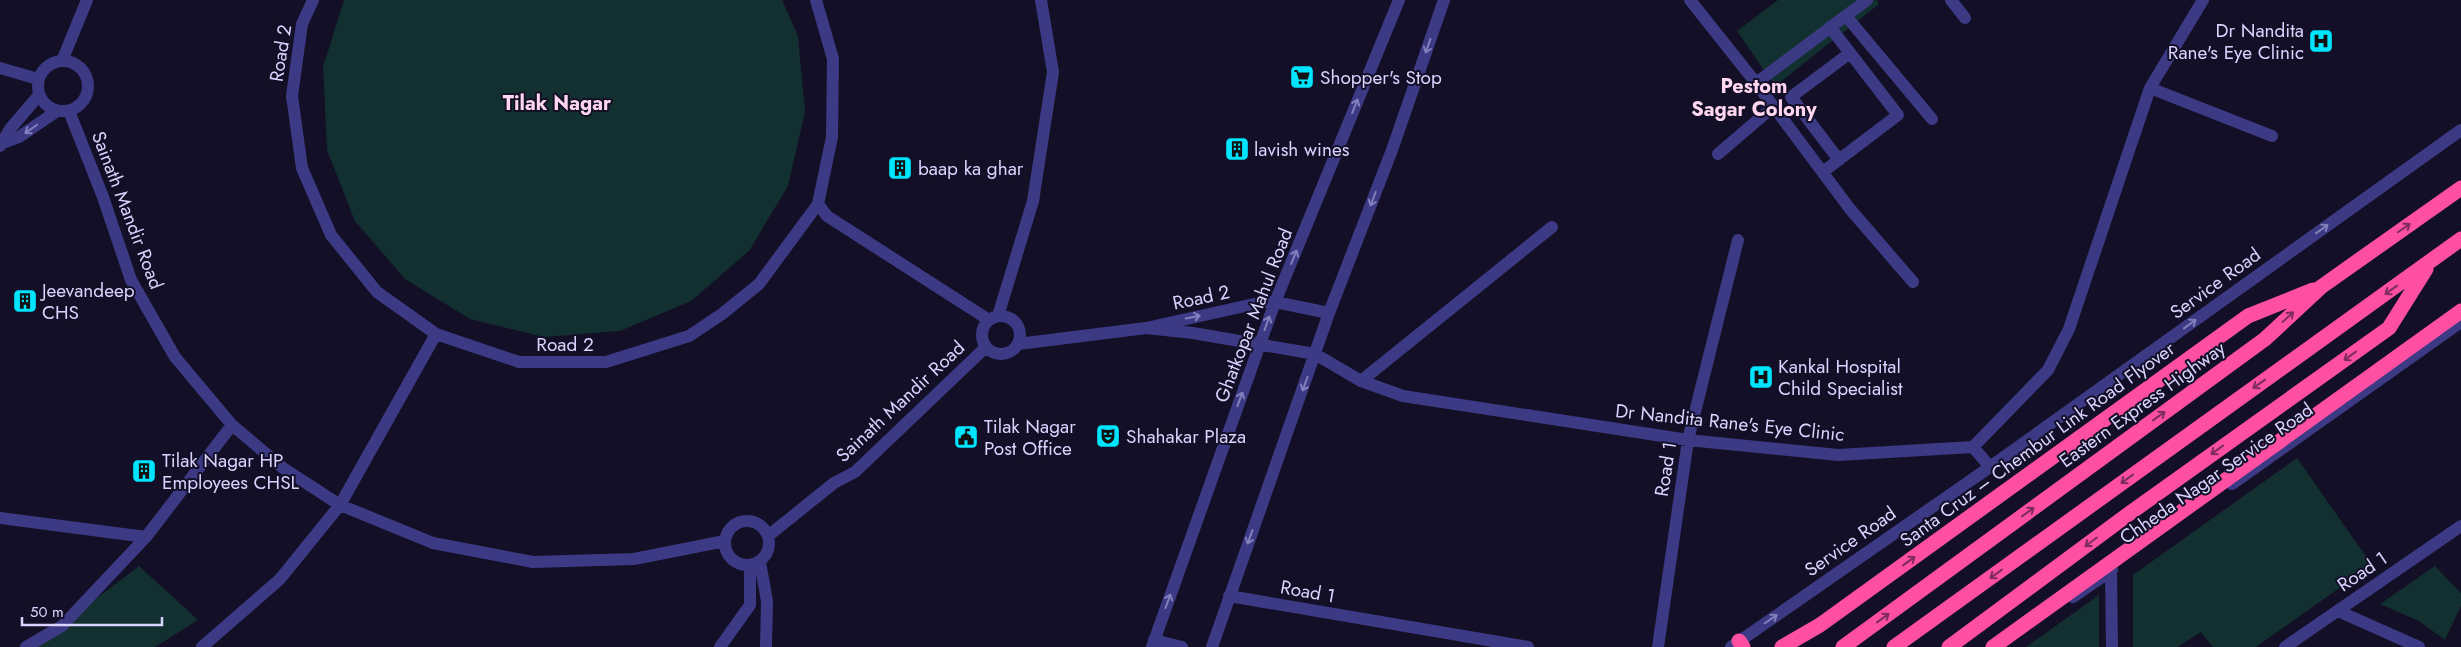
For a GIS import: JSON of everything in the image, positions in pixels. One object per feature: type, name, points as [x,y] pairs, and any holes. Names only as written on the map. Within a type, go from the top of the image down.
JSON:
[{"type":"highway","name":"Eastern Express Highway","points":[[1843,647],[2265,339],[2321,286],[2461,188]]},
{"type":"highway","points":[[1894,647],[2461,239]]},
{"type":"highway","points":[[1948,647],[2130,513],[2389,328],[2431,261]]},
{"type":"highway","name":"Santa Cruz – Chembur Link Road Flyover","points":[[1782,647],[1828,619],[2248,316],[2321,286]]},
{"type":"highway","points":[[1993,647],[2461,311]]},
{"type":"street","points":[[62,61],[87,0]]},
{"type":"street","name":"Road 2","points":[[312,0],[302,24],[292,96],[302,168],[331,235],[377,292],[436,334],[519,362],[606,362],[689,336],[722,314],[759,284],[818,204],[832,138],[833,59],[816,0]]},
{"type":"street","points":[[818,204],[827,216],[993,318],[1004,316],[1015,321],[1020,332],[1018,344],[1014,349],[1003,354],[997,354],[986,347],[982,336],[985,325],[993,318],[1033,201],[1053,72],[1041,0]]},
{"type":"street","name":"Ghatkopar Mahul Road","points":[[1153,644],[1275,302],[1399,0]]},
{"type":"street","points":[[1212,647],[1329,313],[1392,150],[1444,0]]},
{"type":"street","points":[[1690,0],[1824,171],[1850,209],[1913,282]]},
{"type":"street","points":[[1756,83],[1867,0]]},
{"type":"street","points":[[1951,0],[1966,18]]},
{"type":"street","points":[[1990,466],[1973,447],[2048,370],[2069,329],[2150,88],[2203,0]]},
{"type":"street","points":[[1846,16],[1932,119]]},
{"type":"street","points":[[1824,171],[1898,115],[1830,27]]},
{"type":"street","points":[[1839,160],[1791,97],[1850,53]]},
{"type":"street","points":[[1,144],[19,137],[83,101],[88,86],[87,78],[78,65],[62,61],[44,68],[38,79],[39,95],[48,107],[63,111]]},
{"type":"street","points":[[0,68],[38,79]]},
{"type":"street","points":[[2150,88],[2272,136]]},
{"type":"street","points":[[1,144],[10,129],[39,95]]},
{"type":"street","points":[[1718,154],[1774,106]]},
{"type":"street","name":"Sainath Mandir Road","points":[[63,111],[103,197],[131,280],[175,357],[232,424],[283,468],[340,505],[433,543],[533,562],[634,559],[725,541]]},
{"type":"street","name":"Service Road","points":[[1738,645],[2461,130]]},
{"type":"street","points":[[1361,381],[1552,227]]},
{"type":"street","name":"Road 1","points":[[1658,647],[1688,440],[1738,240]]},
{"type":"street","name":"Road 2","points":[[1018,344],[1146,328],[1275,302],[1329,313]]},
{"type":"street","name":"Chheda Nagar Service Road","points":[[1986,647],[2091,587],[2461,322]]},
{"type":"street","points":[[1146,328],[1315,354]]},
{"type":"street","points":[[202,647],[280,579],[340,505],[436,334]]},
{"type":"street","name":"Sainath Mandir Road","points":[[768,536],[834,483],[855,472],[986,347]]},
{"type":"street","name":"Dr Nandita Rane's Eye Clinic","points":[[1315,354],[1361,381],[1403,396],[1688,440],[1838,455],[1973,447]]},
{"type":"street","points":[[26,647],[62,626],[146,537],[232,424]]},
{"type":"street","points":[[0,518],[146,537]]},
{"type":"street","points":[[720,647],[750,605],[755,563],[768,550],[768,536],[759,525],[745,522],[731,528],[725,541],[725,548],[733,561],[739,564],[755,563]]},
{"type":"street","name":"Road 1","points":[[2285,647],[2461,526]]},
{"type":"street","points":[[755,563],[767,601],[766,647]]},
{"type":"street","points":[[2111,571],[2112,647]]},
{"type":"street","name":"Road 1","points":[[1229,596],[1528,647]]},
{"type":"street","points":[[2338,611],[2419,647]]},
{"type":"street","points":[[1153,644],[1182,647]]},
{"type":"green space","points":[[344,0],[782,0],[798,36],[805,112],[788,186],[749,251],[691,301],[620,331],[544,337],[470,319],[405,279],[355,221],[327,150],[323,67]]},
{"type":"green space","points":[[1778,0],[1876,0],[1879,4],[1775,86],[1737,31]]},
{"type":"green space","points":[[2297,458],[2372,565],[2256,647],[2213,647],[2201,632],[2177,647],[2133,647],[2133,575]]},
{"type":"green space","points":[[139,566],[198,620],[155,647],[32,647]]},
{"type":"green space","points":[[2435,566],[2461,593],[2461,606],[2445,640],[2419,621],[2380,604]]},
{"type":"green space","points":[[2099,595],[2099,647],[2026,647]]},
{"type":"place","name":"Dr Nandita Rane's Eye Clinic","points":[[2321,41]]},
{"type":"place","name":"Shopper's Stop","points":[[1302,77]]},
{"type":"place","name":"lavish wines","points":[[1237,149]]},
{"type":"place","name":"baap ka ghar","points":[[900,168]]},
{"type":"place","name":"Jeevandeep CHS","points":[[25,301]]},
{"type":"place","name":"Kankal Hospital Child Specialist","points":[[1761,377]]},
{"type":"place","name":"Shahakar Plaza","points":[[1108,436]]},
{"type":"place","name":"Tilak Nagar Post Office","points":[[966,437]]},
{"type":"place","name":"Tilak Nagar HP Employees CHSL","points":[[144,471]]},
{"type":"district","name":"Pestom Sagar Colony","points":[[1754,98]]},
{"type":"district","name":"Tilak Nagar","points":[[557,103]]}]
